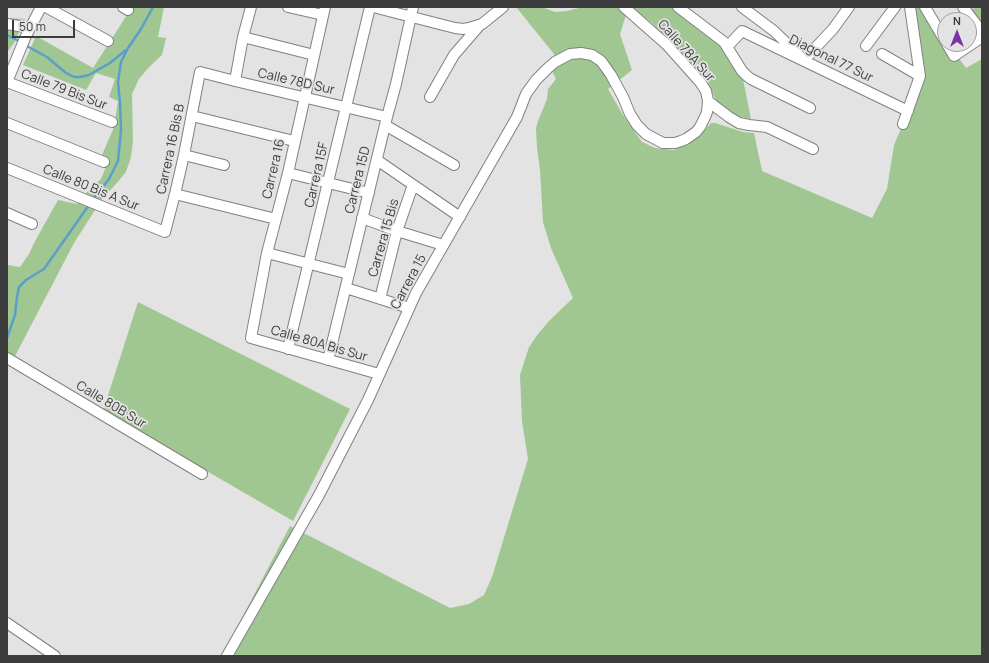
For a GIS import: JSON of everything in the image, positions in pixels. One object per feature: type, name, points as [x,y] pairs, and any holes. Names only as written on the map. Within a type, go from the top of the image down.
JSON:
[{"type":"street","points":[[7,82],[12,59],[20,48],[41,7]]},
{"type":"street","points":[[46,7],[108,42]]},
{"type":"street","points":[[234,81],[251,7]]},
{"type":"street","points":[[288,7],[324,11]]},
{"type":"street","name":"Carrera 15F","points":[[288,349],[370,7]]},
{"type":"street","points":[[373,7],[412,12],[455,28],[469,28],[480,24]]},
{"type":"street","points":[[430,97],[454,54],[480,24],[504,7]]},
{"type":"street","name":"Calle 78A Sur","points":[[624,7],[667,45],[704,86],[708,101],[729,117],[739,123],[767,127],[813,149]]},
{"type":"street","points":[[678,7],[724,42],[742,71],[751,79],[810,108]]},
{"type":"street","points":[[742,7],[774,31],[804,60],[833,29],[849,7]]},
{"type":"street","points":[[866,46],[895,7]]},
{"type":"street","points":[[903,124],[920,76],[910,7]]},
{"type":"street","points":[[925,7],[937,27]]},
{"type":"street","points":[[963,7],[982,32]]},
{"type":"street","name":"Carrera 16","points":[[251,338],[267,253],[288,173],[324,11]]},
{"type":"street","name":"Carrera 15D","points":[[328,360],[376,160],[396,84],[412,12]]},
{"type":"street","points":[[7,24],[30,28]]},
{"type":"street","name":"Diagonal 77 Sur","points":[[727,47],[742,31],[908,111]]},
{"type":"street","points":[[243,37],[314,54]]},
{"type":"street","points":[[952,52],[954,56],[960,52]]},
{"type":"street","name":"Carrera 15","points":[[227,656],[319,495],[368,400],[416,293],[517,118],[526,94],[541,73],[570,54],[581,53],[592,55],[604,65],[617,86],[630,114],[637,125],[646,134],[663,143],[675,143],[691,136],[700,127],[705,117],[708,101]]},
{"type":"street","points":[[882,54],[920,76]]},
{"type":"street","name":"Calle 78D Sur","points":[[200,72],[346,107],[386,121],[454,165]]},
{"type":"street","name":"Carrera 16 Bis B","points":[[165,232],[184,155],[200,72]]},
{"type":"street","name":"Calle 79 Bis Sur","points":[[7,82],[112,122]]},
{"type":"street","points":[[192,116],[294,141]]},
{"type":"street","points":[[7,122],[104,162]]},
{"type":"street","points":[[184,155],[224,165]]},
{"type":"street","points":[[376,160],[460,217]]},
{"type":"street","name":"Calle 80 Bis A Sur","points":[[7,168],[165,232]]},
{"type":"street","points":[[288,173],[369,193]]},
{"type":"street","name":"Carrera 15 Bis","points":[[380,299],[397,231],[413,185]]},
{"type":"street","points":[[175,194],[276,219]]},
{"type":"street","points":[[7,213],[32,224]]},
{"type":"street","points":[[362,218],[397,231],[443,245]]},
{"type":"street","points":[[267,253],[348,274]]},
{"type":"street","points":[[346,288],[409,308]]},
{"type":"street","name":"Calle 80A Bis Sur","points":[[251,338],[379,374]]},
{"type":"street","name":"Calle 80B Sur","points":[[7,358],[202,474]]},
{"type":"street","points":[[7,623],[54,656]]},
{"type":"green space","points":[[132,7],[164,7],[158,37],[166,38],[162,55],[139,79],[132,94],[133,141],[131,157],[126,172],[102,199],[74,243],[14,358],[7,366],[7,265],[20,267],[29,254],[58,200],[77,204],[101,179],[109,159],[102,155],[114,127],[118,101],[109,97],[115,79],[96,73],[86,90],[23,65],[36,36],[93,68]]},
{"type":"green space","points":[[516,7],[542,7],[555,12],[583,7],[615,7],[620,9],[626,15],[620,34],[632,70],[608,89],[623,115],[642,142],[655,148],[674,150],[687,144],[700,135],[711,123],[743,132],[754,133],[762,171],[872,218],[887,189],[894,145],[922,73],[911,7],[922,7],[937,28],[937,52],[954,52],[966,68],[982,59],[982,656],[222,656],[290,526],[450,608],[469,604],[484,595],[492,577],[528,459],[522,421],[520,375],[529,347],[550,320],[573,298],[551,248],[543,222],[537,147],[536,128],[547,99],[548,89],[556,79],[552,71],[554,54]]},
{"type":"green space","points":[[632,7],[672,7],[719,43],[742,74],[751,119],[741,117],[726,109],[716,101],[709,84],[704,77],[652,23]]},
{"type":"green space","points":[[975,7],[982,7],[982,27],[977,20],[977,12],[970,11]]},
{"type":"green space","points":[[7,18],[25,19],[14,43],[7,51]]},
{"type":"green space","points":[[138,302],[350,409],[293,521],[103,411]]},
{"type":"waterway","points":[[93,199],[109,179],[118,161],[121,130],[118,82],[121,62],[153,7]]},
{"type":"waterway","points":[[7,35],[21,42]]},
{"type":"waterway","points":[[25,45],[47,57],[66,73],[74,77],[89,75],[110,63],[126,50]]},
{"type":"waterway","points":[[7,338],[15,315],[19,287],[26,280],[44,269],[89,205]]}]
